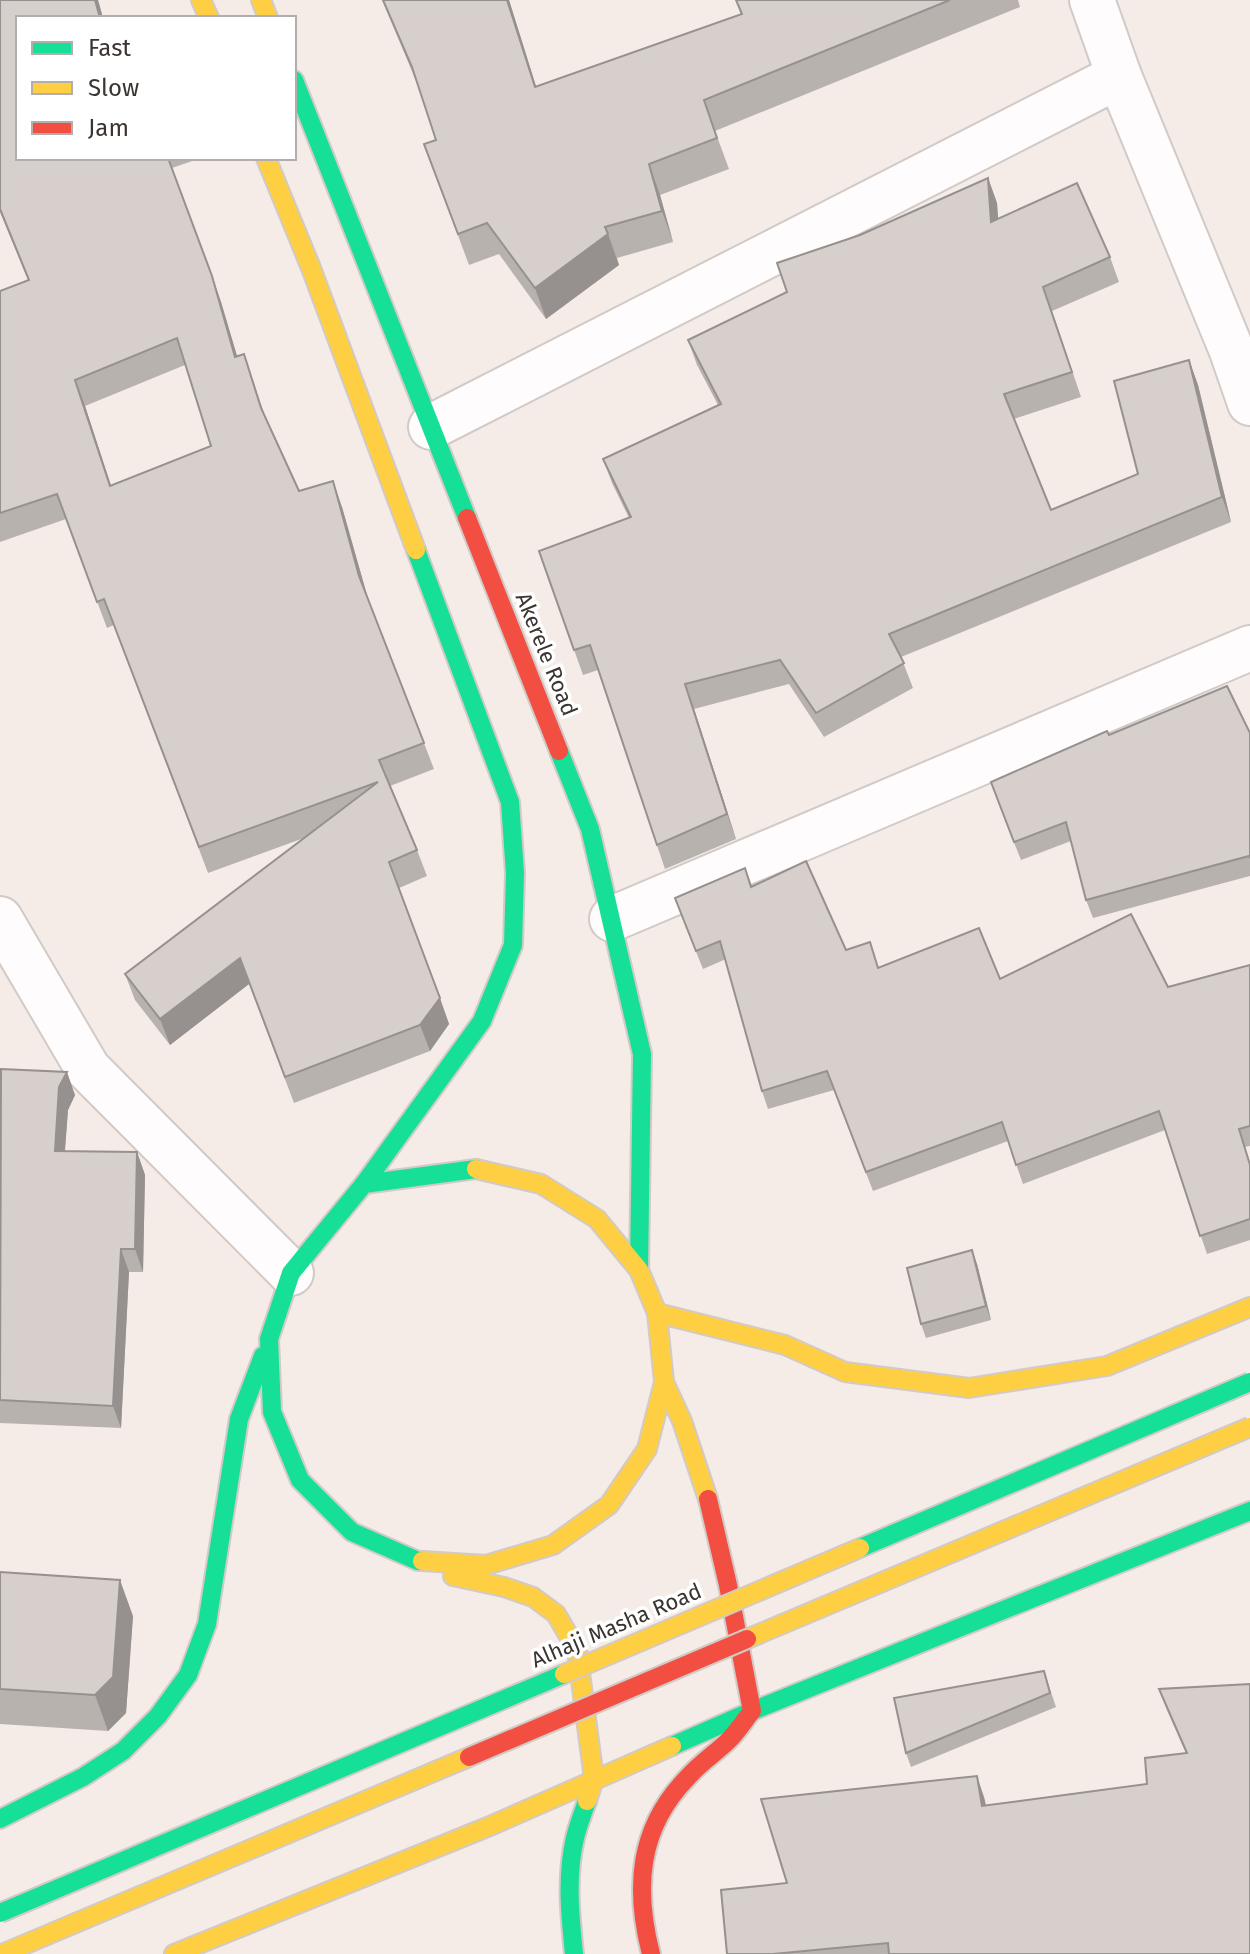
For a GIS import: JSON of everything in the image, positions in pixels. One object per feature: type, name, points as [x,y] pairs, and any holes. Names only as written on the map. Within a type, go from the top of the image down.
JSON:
[{"type":"street","points":[[1092,0],[1119,76],[1232,351],[1250,403]]},
{"type":"street","points":[[431,427],[1119,76]]},
{"type":"street","name":"Akerele Road","points":[[296,85],[590,829],[642,1054],[639,1270]]},
{"type":"street","points":[[0,1819],[83,1777],[123,1751],[158,1716],[188,1675],[207,1624],[239,1419],[291,1273],[364,1184],[482,1021],[513,945],[515,873],[510,802],[311,268],[267,160]]},
{"type":"street","points":[[612,919],[1250,648]]},
{"type":"street","points":[[0,919],[88,1069],[291,1273]]},
{"type":"street","points":[[364,1184],[476,1169],[541,1184],[597,1219],[639,1270],[657,1313],[664,1382],[647,1449],[609,1505],[553,1545],[486,1565],[418,1561]]},
{"type":"street","points":[[657,1313],[785,1345],[845,1372],[969,1388],[1107,1366],[1250,1307]]},
{"type":"street","points":[[269,1339],[272,1412],[300,1480],[352,1532],[462,1579],[504,1587],[533,1597],[556,1614],[577,1650],[594,1779],[575,1839],[570,1876],[569,1910],[574,1954]]},
{"type":"street","points":[[651,1954],[644,1929],[640,1887],[647,1839],[661,1810],[680,1785],[737,1731],[752,1711],[721,1552],[706,1494],[679,1411],[664,1382]]},
{"type":"street","name":"Alhaji Masha Road","points":[[0,1913],[1250,1382]]},
{"type":"street","points":[[2,1954],[1250,1427]]},
{"type":"street","points":[[174,1954],[475,1832],[752,1711],[1250,1511]]},
{"type":"building","points":[[0,0],[95,0],[99,16],[16,16],[16,160],[169,160],[212,276],[235,357],[244,354],[261,408],[299,491],[333,481],[359,576],[424,743],[379,760],[417,850],[389,862],[440,998],[420,1025],[285,1077],[240,958],[160,1019],[125,974],[378,782],[199,847],[104,599],[97,602],[57,494],[0,513],[0,291],[29,280],[0,209]],"holes":[[[177,338],[211,446],[110,486],[75,380]]]},
{"type":"building","points":[[383,0],[507,0],[535,87],[742,14],[736,0],[950,0],[704,100],[717,138],[649,164],[662,211],[605,227],[608,234],[535,288],[487,223],[458,234],[424,144],[436,140],[412,67]]},
{"type":"building","points":[[988,178],[991,222],[1077,183],[1110,257],[1043,287],[1072,372],[1004,394],[1051,510],[1138,474],[1114,381],[1189,360],[1222,497],[889,634],[904,663],[816,713],[780,660],[685,684],[727,814],[657,845],[590,645],[574,650],[539,551],[631,517],[603,459],[721,404],[688,340],[787,292],[777,263],[860,235]]},
{"type":"building","points":[[1227,686],[1250,733],[1250,858],[1086,900],[1066,822],[1014,842],[991,782],[1107,731],[1109,735]]},
{"type":"building","points":[[806,861],[846,950],[870,942],[878,968],[979,928],[1000,979],[1131,914],[1168,987],[1250,965],[1250,1126],[1239,1129],[1250,1165],[1250,1219],[1200,1236],[1159,1111],[1016,1165],[1002,1122],[866,1172],[827,1071],[762,1091],[720,941],[696,951],[675,898],[745,868],[751,887]]},
{"type":"building","points":[[1,1069],[67,1072],[59,1087],[55,1151],[137,1152],[135,1249],[121,1249],[113,1406],[0,1400]]},
{"type":"building","points":[[972,1250],[986,1306],[921,1324],[907,1268]]},
{"type":"building","points":[[0,1572],[120,1580],[113,1677],[95,1695],[0,1689]]},
{"type":"building","points":[[1044,1671],[1050,1693],[906,1753],[894,1698]]},
{"type":"building","points":[[1250,1684],[1250,1954],[889,1954],[888,1943],[773,1954],[727,1954],[721,1890],[787,1883],[761,1799],[977,1776],[982,1806],[1147,1784],[1145,1758],[1187,1753],[1159,1689]]},
{"type":"traffic: fast","points":[[296,85],[467,518]]},
{"type":"traffic: fast","points":[[364,1184],[482,1021],[513,945],[515,873],[510,802],[416,550]]},
{"type":"traffic: fast","points":[[559,751],[590,829],[642,1054],[639,1270]]},
{"type":"traffic: fast","points":[[422,1561],[352,1532],[300,1480],[272,1412],[269,1339],[291,1273],[364,1184],[476,1169]]},
{"type":"traffic: fast","points":[[0,1819],[83,1777],[123,1751],[158,1716],[188,1675],[207,1624],[239,1419],[263,1356]]},
{"type":"traffic: fast","points":[[860,1548],[1250,1382]]},
{"type":"traffic: fast","points":[[672,1746],[1250,1511]]},
{"type":"traffic: fast","points":[[0,1913],[564,1674]]},
{"type":"traffic: fast","points":[[574,1954],[570,1867],[576,1833],[587,1801]]},
{"type":"traffic: slow","points":[[201,0],[208,16]]},
{"type":"traffic: slow","points":[[261,0],[267,16]]},
{"type":"traffic: slow","points":[[267,160],[311,268],[416,550]]},
{"type":"traffic: slow","points":[[422,1561],[486,1565],[553,1545],[609,1505],[647,1449],[664,1382],[657,1313],[639,1270],[597,1219],[541,1184],[476,1169]]},
{"type":"traffic: slow","points":[[657,1313],[785,1345],[845,1372],[969,1388],[1107,1366],[1250,1307]]},
{"type":"traffic: slow","points":[[664,1382],[682,1421],[708,1499]]},
{"type":"traffic: slow","points":[[747,1639],[1250,1427]]},
{"type":"traffic: slow","points":[[564,1674],[860,1548]]},
{"type":"traffic: slow","points":[[453,1576],[533,1597],[556,1614],[577,1650],[594,1779],[587,1801]]},
{"type":"traffic: slow","points":[[174,1954],[490,1826],[672,1746]]},
{"type":"traffic: slow","points":[[2,1954],[469,1757]]},
{"type":"traffic: jam","points":[[467,518],[559,751]]},
{"type":"traffic: jam","points":[[651,1954],[642,1882],[650,1838],[671,1797],[732,1737],[752,1711],[708,1499]]},
{"type":"traffic: jam","points":[[469,1757],[747,1639]]}]
